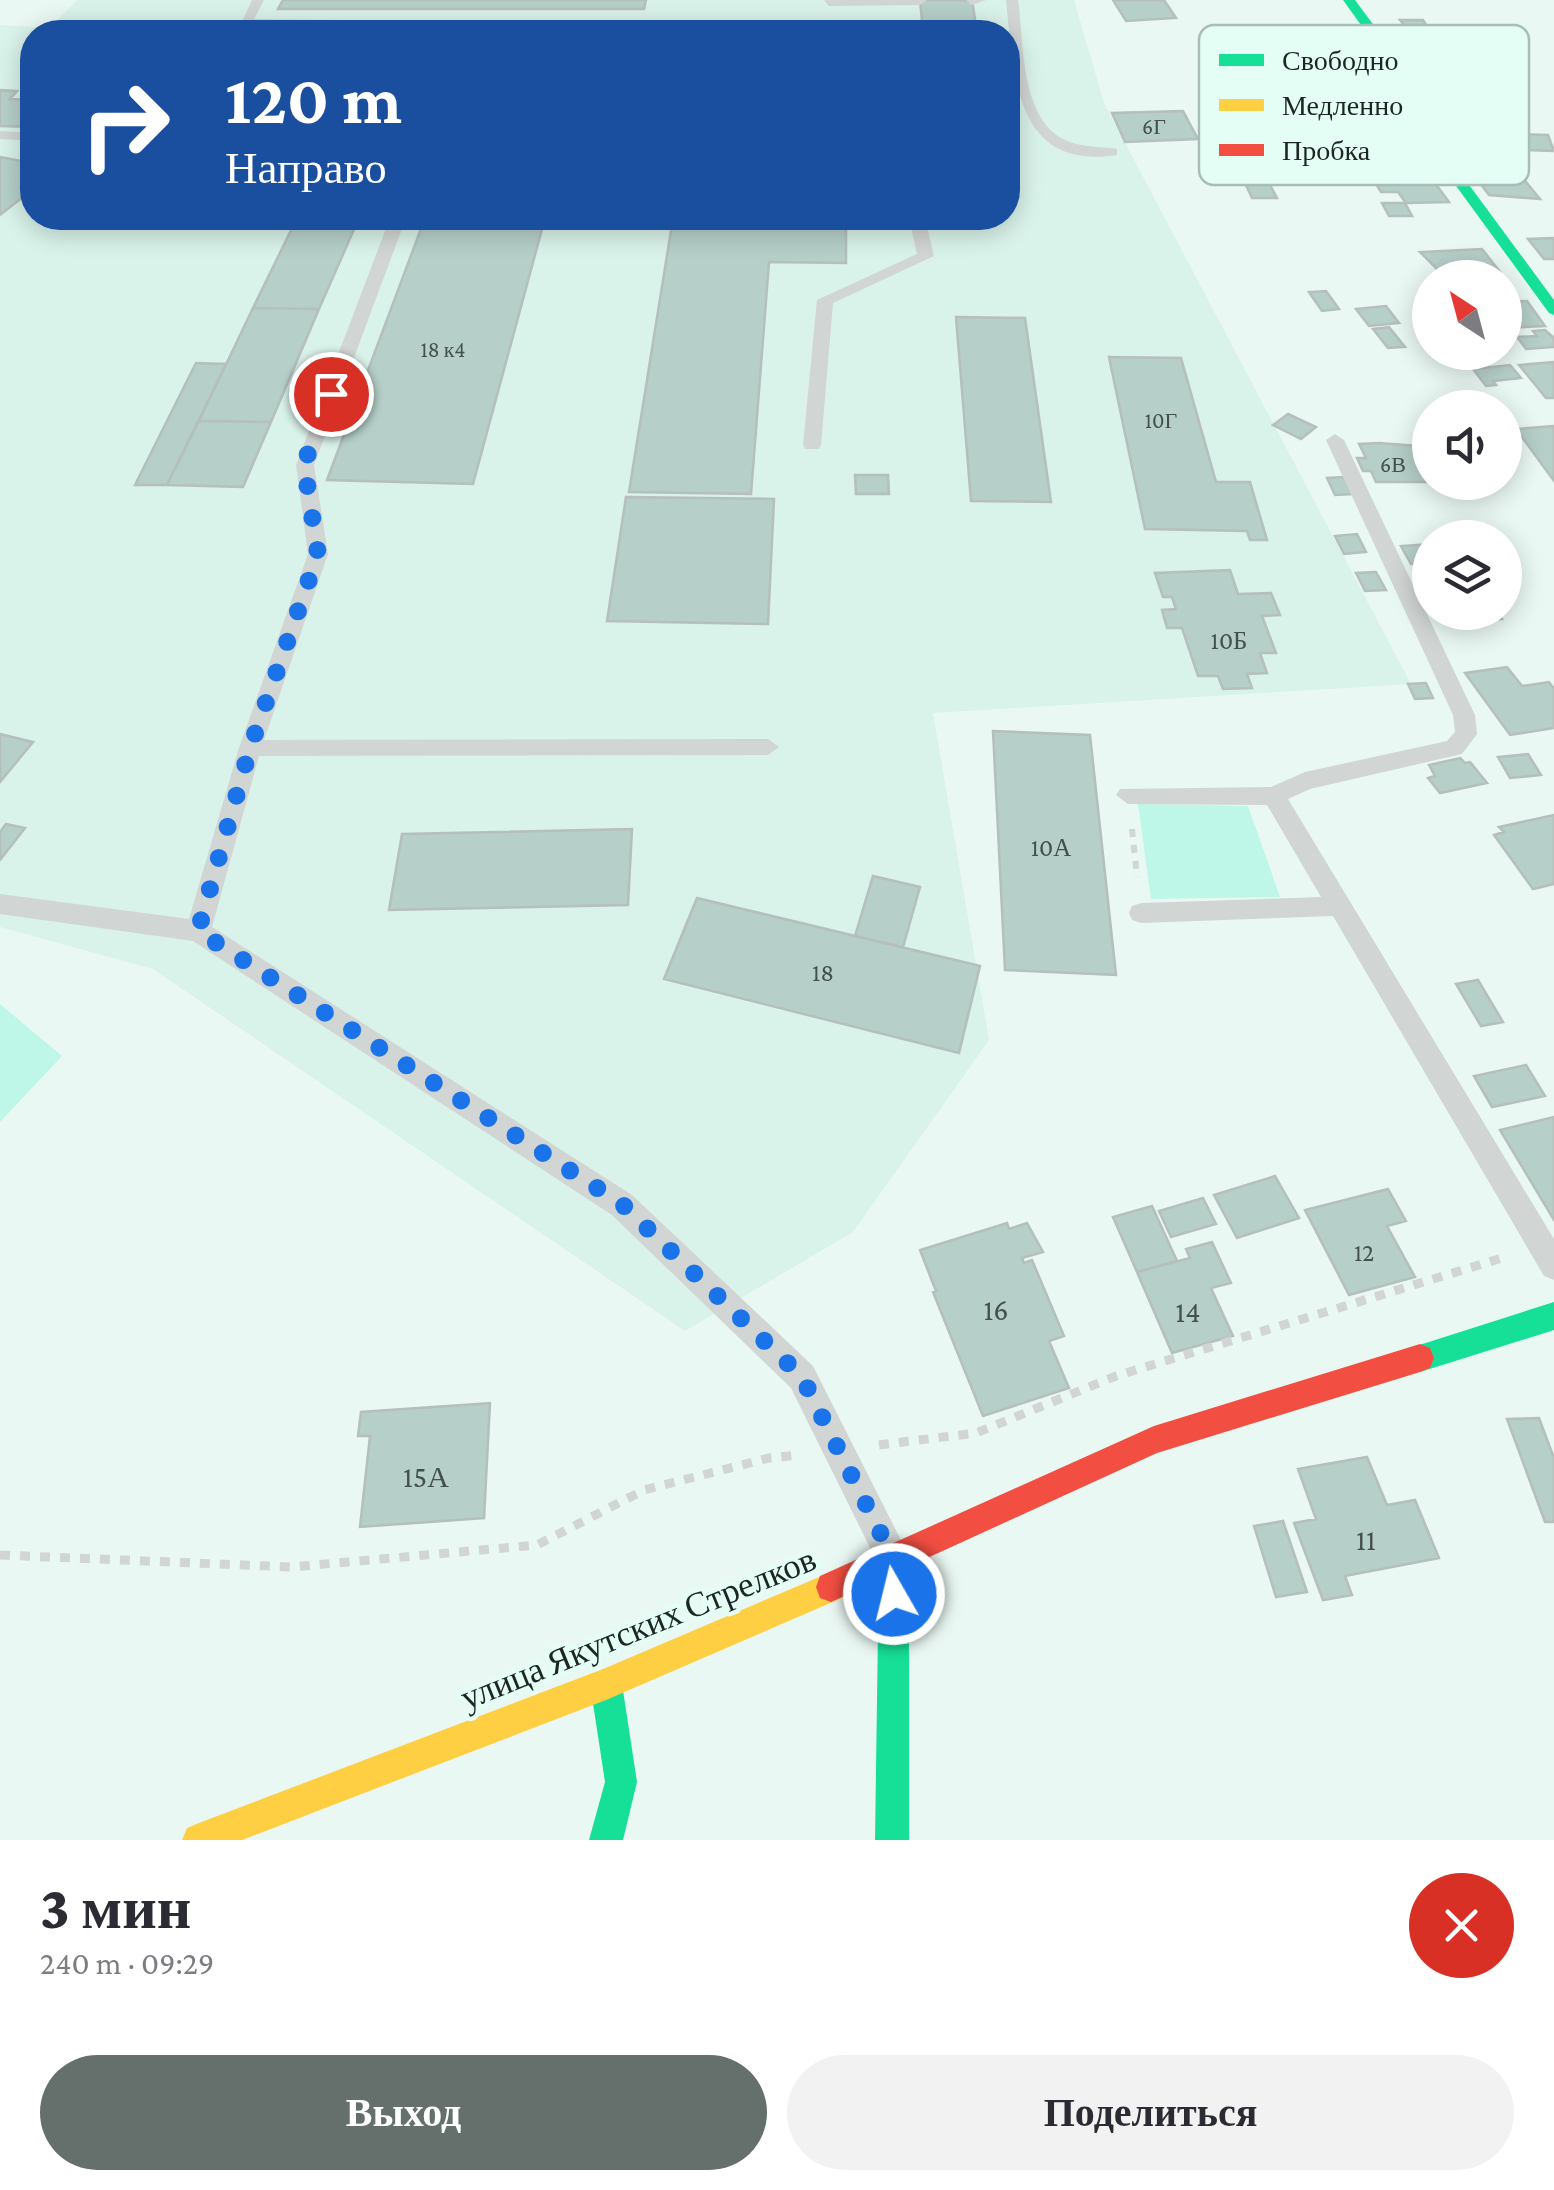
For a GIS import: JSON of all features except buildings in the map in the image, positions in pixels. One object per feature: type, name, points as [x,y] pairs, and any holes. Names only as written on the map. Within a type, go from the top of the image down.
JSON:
[{"type":"street","points":[[1350,0],[1370,25]]},
{"type":"street","points":[[1460,185],[1554,310]]},
{"type":"street","name":"улица Якутских Стрелков","points":[[199,1840],[606,1684],[894,1560],[1154,1440],[1554,1316]]},
{"type":"street","points":[[892,1840],[894,1560]]},
{"type":"street","points":[[606,1684],[621,1782],[606,1840]]},
{"type":"lane","points":[[829,1],[920,1]]},
{"type":"lane","points":[[1020,54],[1033,120],[1046,138],[1072,150],[1112,152]]},
{"type":"lane","points":[[198,931],[250,748],[318,554],[304,464],[393,230]]},
{"type":"lane","points":[[812,445],[825,300],[926,256],[920,230]]},
{"type":"lane","points":[[1128,795],[1274,796],[1306,780],[1454,748],[1466,734],[1464,715],[1335,440]]},
{"type":"lane","points":[[250,748],[768,748]]},
{"type":"lane","points":[[1274,796],[1548,1256]]},
{"type":"lane","points":[[0,904],[198,931],[622,1204],[802,1377],[894,1560]]},
{"type":"lane","points":[[1141,913],[1338,906]]},
{"type":"path","points":[[1128,795],[1141,913]]},
{"type":"path","points":[[0,1555],[292,1568],[538,1545],[644,1490],[769,1458],[976,1432],[1116,1376],[1548,1256]]},
{"type":"shaded area","points":[[77,0],[1074,0],[1104,103],[1411,684],[933,713],[989,1040],[853,1232],[685,1331],[153,969],[0,927],[0,25],[20,26],[20,230],[1020,230],[1020,20],[57,20]]},
{"type":"green space","points":[[1138,804],[1248,806],[1280,897],[1151,899]]},
{"type":"green space","points":[[0,1004],[62,1056],[0,1122]]},
{"type":"traffic: fast","points":[[1349,0],[1368,25]]},
{"type":"traffic: fast","points":[[1462,185],[1554,310]]},
{"type":"traffic: fast","points":[[1420,1358],[1554,1316]]},
{"type":"traffic: fast","points":[[892,1840],[894,1560]]},
{"type":"traffic: fast","points":[[606,1684],[621,1782],[606,1840]]},
{"type":"traffic: slow","points":[[199,1840],[606,1684],[831,1587]]},
{"type":"traffic: jam","points":[[831,1587],[1154,1440],[1420,1358]]},
{"type":"route","points":[[331,394],[304,464],[318,554],[250,748],[198,931],[622,1204],[802,1377],[894,1560],[894,1594]]}]
